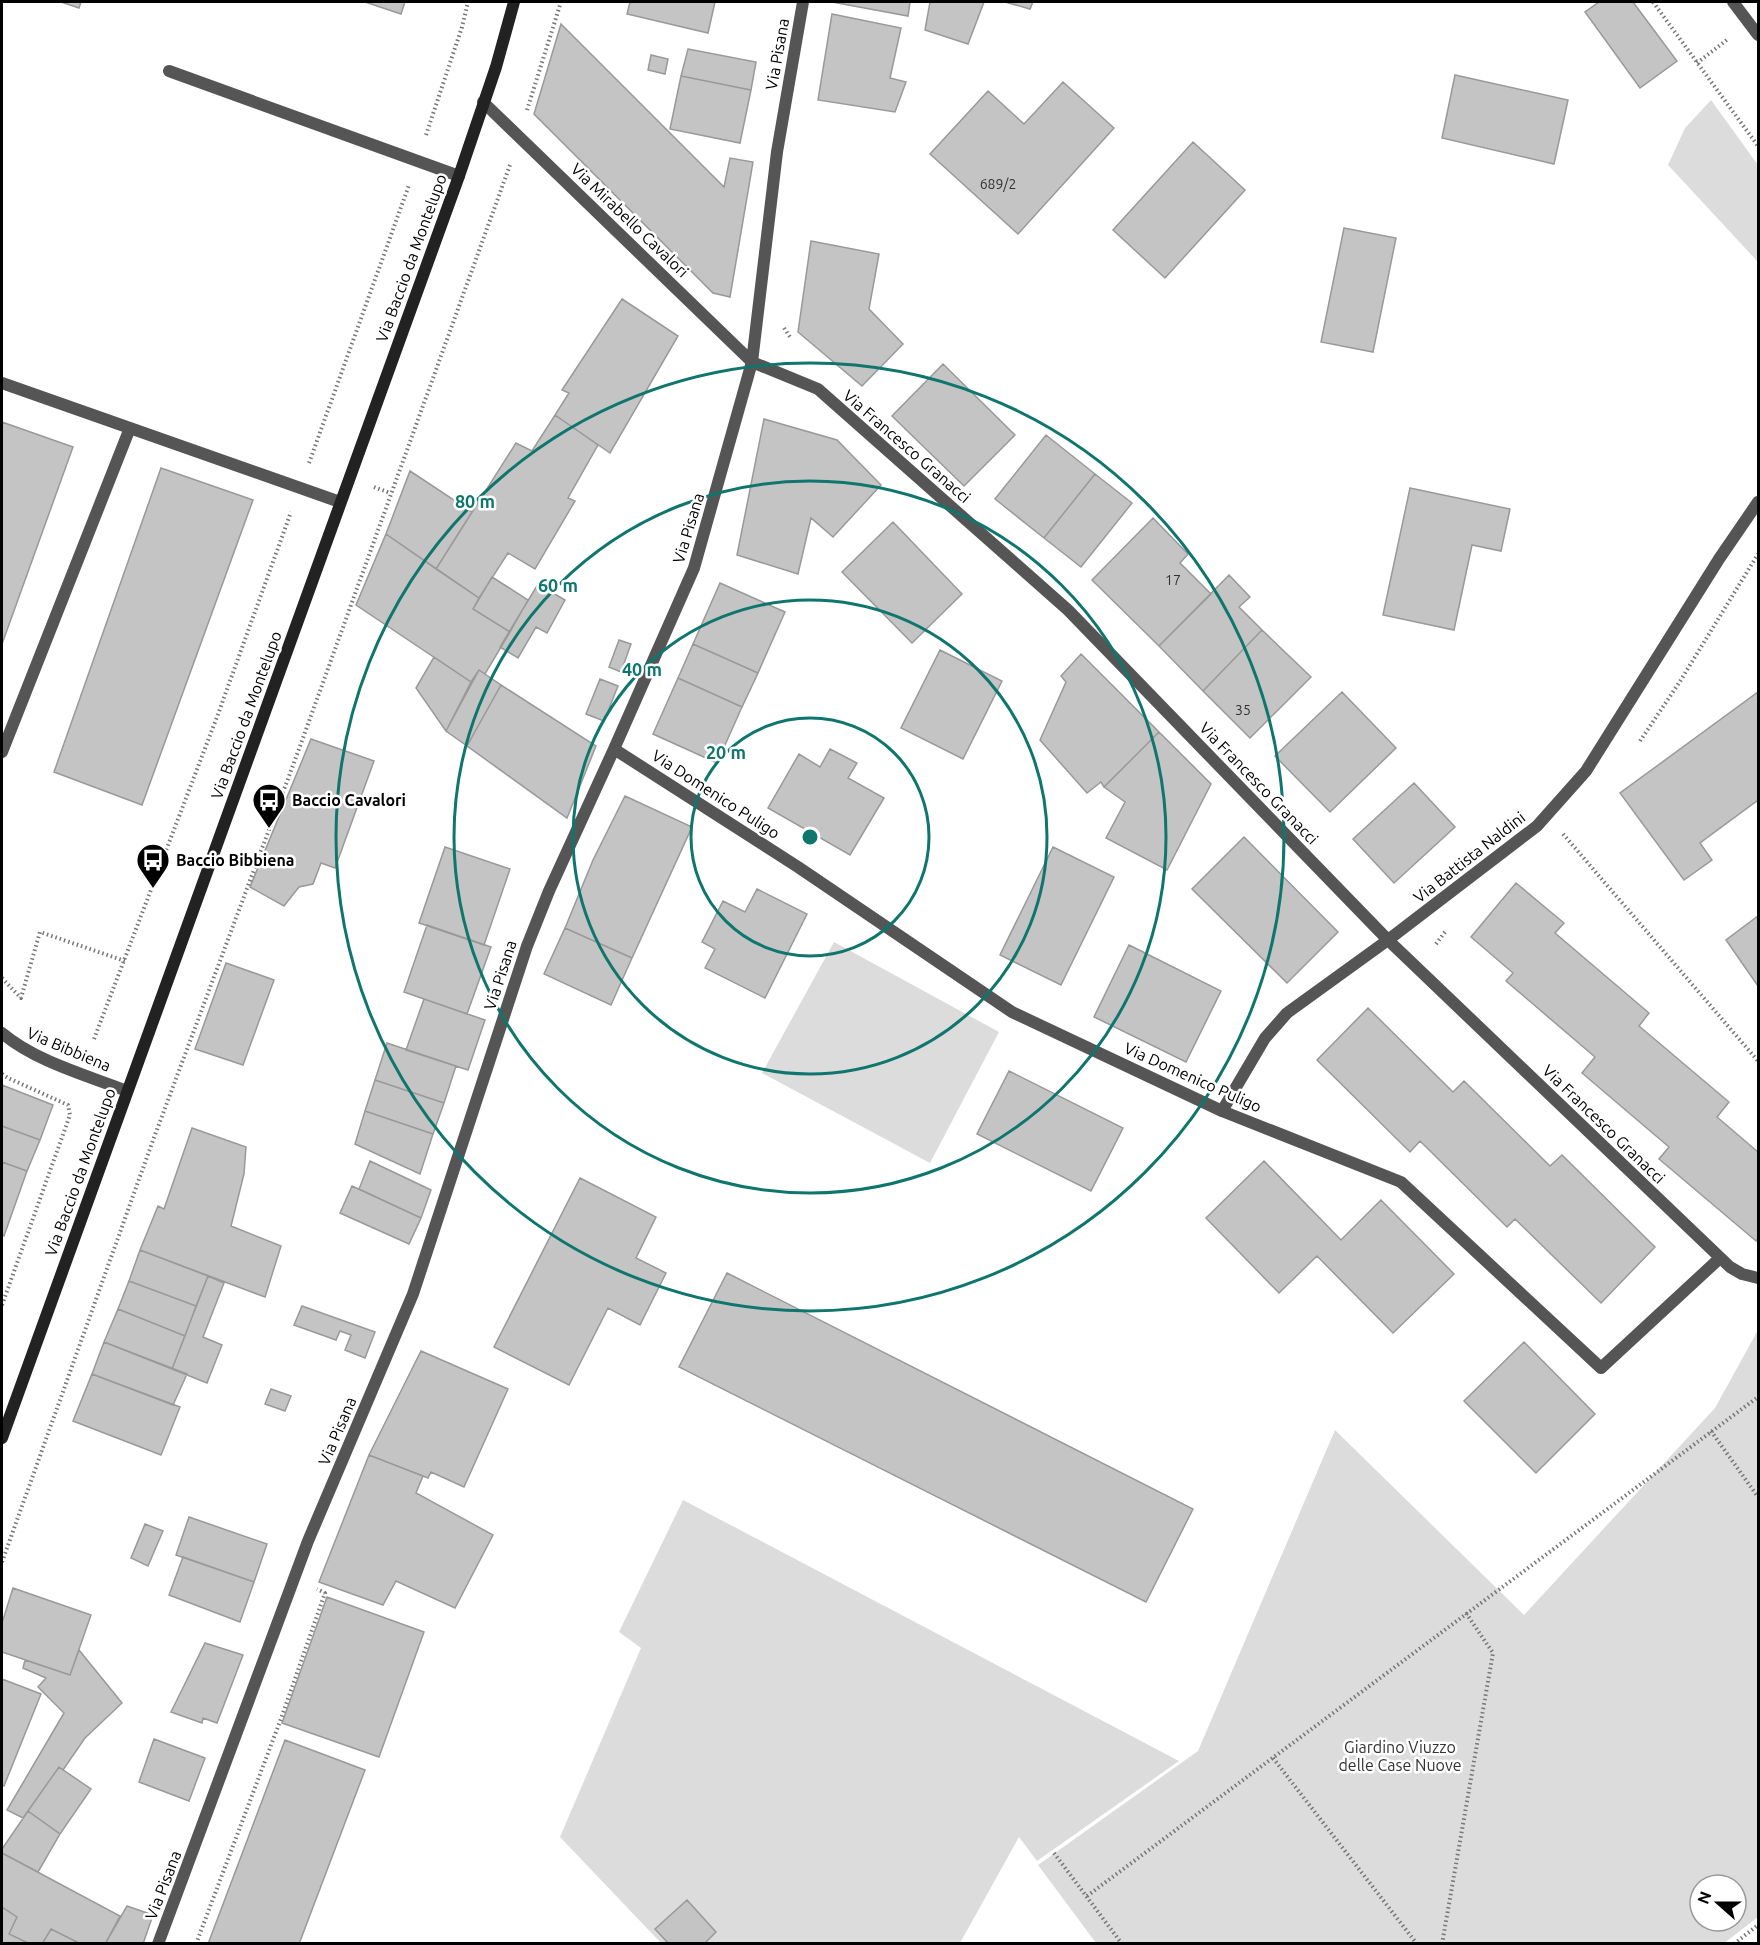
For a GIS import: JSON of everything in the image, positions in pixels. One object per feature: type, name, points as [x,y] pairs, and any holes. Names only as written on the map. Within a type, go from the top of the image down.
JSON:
[{"type":"street","name":"Via Baccio da Montelupo","points":[[2,1438],[459,176],[514,2]]},
{"type":"street","name":"Via Pisana","points":[[158,1944],[308,1541],[413,1294],[527,946],[549,891],[615,749],[694,568],[752,362],[777,152],[803,2]]},
{"type":"street","points":[[1733,2],[1758,36]]},
{"type":"street","points":[[170,71],[459,176]]},
{"type":"street","name":"Via Mirabello Cavalori","points":[[483,102],[520,135],[752,362]]},
{"type":"street","name":"Via Francesco Granacci","points":[[752,362],[818,389],[1068,610],[1388,940],[1720,1258],[1742,1274],[1758,1278]]},
{"type":"street","points":[[2,383],[340,502]]},
{"type":"street","points":[[2,752],[130,428]]},
{"type":"street","name":"Via Battista Naldini","points":[[1222,1111],[1265,1038],[1277,1023],[1296,1006],[1388,940],[1537,826],[1586,771],[1719,559],[1758,502]]},
{"type":"street","name":"Via Domenico Puligo","points":[[615,749],[798,867],[1012,1012],[1222,1111],[1401,1182],[1601,1368],[1720,1258]]},
{"type":"street","name":"Via Bibbiena","points":[[2,1033],[36,1056],[127,1091]]},
{"type":"path","points":[[94,1039],[221,706],[300,487],[417,160],[462,27],[468,2]]},
{"type":"path","points":[[524,120],[561,2]]},
{"type":"path","points":[[1653,2],[1758,146]]},
{"type":"path","points":[[1697,63],[1729,38]]},
{"type":"path","points":[[2,1562],[152,1143],[295,760],[512,159]]},
{"type":"path","points":[[1547,815],[1758,1061]]},
{"type":"path","points":[[2,978],[21,998],[40,932],[125,961]]},
{"type":"path","points":[[2,1074],[68,1105],[70,1115],[2,1305]]},
{"type":"path","points":[[1087,1896],[1758,1397]]},
{"type":"path","points":[[1710,1431],[1758,1497]]},
{"type":"path","points":[[1442,1944],[1493,1653],[1466,1613]]},
{"type":"path","points":[[1273,1758],[1417,1944]]},
{"type":"path","points":[[1054,1853],[1122,1944]]},
{"type":"path","points":[[1734,1944],[1758,1925]]},
{"type":"green space","points":[[1711,100],[1758,165],[1758,262],[1668,165],[1685,128]]},
{"type":"green space","points":[[834,942],[999,1032],[930,1163],[762,1073]]},
{"type":"green space","name":"Giardino Viuzzo delle Case Nuove","points":[[1758,1330],[1758,1917],[1748,1925],[1748,1873],[1688,1873],[1688,1933],[1737,1933],[1723,1944],[1096,1943],[1038,1865],[1198,1751],[1335,1430],[1524,1615],[1715,1408]]},
{"type":"green space","points":[[683,1500],[1179,1761],[1037,1861],[1019,1837],[960,1943],[661,1943],[560,1837],[641,1648],[619,1632]]},
{"type":"building","points":[[61,2],[81,2],[79,8]]},
{"type":"building","points":[[365,2],[405,2],[401,14]]},
{"type":"building","points":[[630,2],[715,2],[708,33],[627,14]]},
{"type":"building","points":[[832,2],[910,2],[908,16]]},
{"type":"building","points":[[930,2],[984,2],[968,44],[925,30]]},
{"type":"building","points":[[1005,2],[1033,2],[1030,9]]},
{"type":"building","points":[[1599,2],[1633,2],[1677,61],[1640,88],[1585,12]]},
{"type":"building","points":[[832,14],[901,28],[890,78],[906,82],[895,112],[818,100]]},
{"type":"building","points":[[561,24],[724,187],[730,158],[753,162],[730,297],[713,293],[534,114]]},
{"type":"building","points":[[688,49],[756,62],[751,90],[681,76]]},
{"type":"building","points":[[651,55],[668,59],[665,74],[648,70]]},
{"type":"building","points":[[1455,75],[1568,100],[1554,164],[1442,138]]},
{"type":"building","points":[[681,76],[751,90],[740,143],[670,129]]},
{"type":"building","points":[[1063,82],[1114,128],[1018,234],[930,154],[988,91],[1024,124]]},
{"type":"building","points":[[1193,142],[1245,190],[1165,278],[1113,230]]},
{"type":"building","points":[[1344,228],[1396,238],[1373,352],[1321,342]]},
{"type":"building","points":[[811,241],[879,254],[869,309],[903,344],[862,386],[798,332]]},
{"type":"building","points":[[622,299],[678,336],[610,453],[555,415],[569,393],[562,390]]},
{"type":"building","points":[[943,364],[1015,435],[964,486],[892,416]]},
{"type":"building","points":[[555,415],[598,445],[568,498],[575,501],[535,569],[508,553],[479,598],[436,569],[516,443],[532,451]]},
{"type":"building","points":[[764,419],[837,440],[881,485],[833,537],[811,518],[798,574],[737,555]]},
{"type":"building","points":[[2,422],[73,447],[2,644]]},
{"type":"building","points":[[1046,435],[1095,474],[1044,538],[995,499]]},
{"type":"building","points":[[161,468],[253,500],[142,805],[54,772]]},
{"type":"building","points":[[410,471],[472,512],[436,569],[386,534]]},
{"type":"building","points":[[1095,474],[1132,503],[1081,567],[1044,538]]},
{"type":"building","points":[[1410,488],[1510,509],[1501,551],[1472,545],[1454,630],[1383,615]]},
{"type":"building","points":[[1153,518],[1188,554],[1180,563],[1211,594],[1159,646],[1092,580]]},
{"type":"building","points":[[893,522],[962,594],[912,643],[842,572]]},
{"type":"building","points":[[386,534],[479,598],[473,609],[510,632],[485,674],[479,670],[471,682],[356,605]]},
{"type":"building","points":[[1229,575],[1250,597],[1239,607],[1262,630],[1203,691],[1159,646]]},
{"type":"building","points":[[492,577],[528,600],[510,632],[473,609]]},
{"type":"building","points":[[720,583],[785,612],[758,673],[693,644]]},
{"type":"building","points":[[538,584],[565,600],[547,633],[536,627],[518,658],[500,647]]},
{"type":"building","points":[[1262,630],[1311,677],[1250,738],[1203,691]]},
{"type":"building","points":[[619,640],[631,644],[621,672],[609,667]]},
{"type":"building","points":[[693,644],[758,673],[742,707],[678,678]]},
{"type":"building","points":[[940,650],[1002,681],[963,759],[901,728]]},
{"type":"building","points":[[1081,654],[1159,732],[1104,787],[1101,782],[1087,793],[1040,740],[1066,682],[1061,676]]},
{"type":"building","points":[[434,657],[471,682],[446,731],[416,688]]},
{"type":"building","points":[[479,670],[501,685],[467,746],[446,731]]},
{"type":"building","points":[[678,678],[742,707],[717,763],[653,734]]},
{"type":"building","points":[[600,679],[618,686],[604,721],[586,714]]},
{"type":"building","points":[[501,685],[596,746],[567,818],[467,746]]},
{"type":"building","points":[[1342,692],[1396,748],[1330,812],[1275,756]]},
{"type":"building","points":[[1758,692],[1758,800],[1700,843],[1712,860],[1684,880],[1620,793]]},
{"type":"building","points":[[1159,732],[1211,784],[1167,870],[1106,838],[1125,802],[1104,787]]},
{"type":"building","points":[[311,739],[374,761],[335,868],[321,863],[313,884],[299,887],[284,906],[250,887]]},
{"type":"building","points":[[830,749],[857,763],[848,778],[884,798],[850,855],[768,808],[799,754],[820,767]]},
{"type":"building","points":[[1414,783],[1455,827],[1394,883],[1353,839]]},
{"type":"building","points":[[625,796],[692,827],[632,958],[565,928],[593,860]]},
{"type":"building","points":[[1244,837],[1338,932],[1287,983],[1192,889]]},
{"type":"building","points":[[445,847],[510,869],[484,945],[419,923]]},
{"type":"building","points":[[1053,847],[1114,877],[1061,985],[1000,955]]},
{"type":"building","points":[[1516,883],[1564,923],[1555,933],[1649,1013],[1639,1026],[1729,1102],[1717,1117],[1758,1152],[1758,1238],[1756,1241],[1659,1159],[1669,1147],[1582,1073],[1595,1057],[1506,981],[1513,973],[1471,937]]},
{"type":"building","points":[[757,889],[807,914],[765,998],[705,968],[715,949],[702,942],[723,901],[745,912]]},
{"type":"building","points":[[1758,916],[1758,986],[1726,940]]},
{"type":"building","points":[[427,925],[491,947],[467,1014],[404,992]]},
{"type":"building","points":[[565,928],[632,958],[611,1005],[544,974]]},
{"type":"building","points":[[1129,945],[1221,991],[1186,1062],[1094,1017]]},
{"type":"building","points":[[226,963],[274,980],[243,1065],[195,1049]]},
{"type":"building","points":[[424,999],[485,1020],[468,1070],[406,1050]]},
{"type":"building","points":[[1368,1008],[1453,1092],[1464,1081],[1550,1166],[1562,1155],[1655,1247],[1601,1303],[1515,1219],[1507,1227],[1420,1141],[1410,1152],[1317,1060]]},
{"type":"building","points":[[387,1043],[456,1066],[444,1103],[375,1080]]},
{"type":"building","points":[[1009,1071],[1123,1128],[1091,1191],[977,1134]]},
{"type":"building","points":[[375,1080],[444,1103],[433,1134],[365,1111]]},
{"type":"building","points":[[2,1085],[53,1105],[40,1140],[2,1126]]},
{"type":"building","points":[[365,1111],[433,1134],[420,1174],[355,1144]]},
{"type":"building","points":[[2,1126],[40,1140],[27,1171],[2,1162]]},
{"type":"building","points":[[192,1128],[246,1147],[244,1174],[231,1226],[281,1246],[265,1297],[140,1250],[158,1206],[164,1209]]},
{"type":"building","points":[[370,1161],[431,1190],[421,1218],[359,1189]]},
{"type":"building","points":[[1264,1161],[1341,1240],[1381,1200],[1454,1274],[1393,1333],[1317,1256],[1279,1293],[1206,1218]]},
{"type":"building","points":[[2,1162],[27,1171],[4,1236],[2,1235]]},
{"type":"building","points":[[580,1178],[656,1217],[636,1258],[666,1273],[640,1325],[608,1308],[569,1385],[494,1347]]},
{"type":"building","points":[[352,1186],[421,1218],[409,1244],[340,1213]]},
{"type":"building","points":[[140,1250],[208,1276],[196,1306],[129,1281]]},
{"type":"building","points":[[727,1273],[1193,1509],[1146,1602],[679,1367]]},
{"type":"building","points":[[208,1276],[224,1283],[203,1337],[222,1345],[207,1383],[172,1369]]},
{"type":"building","points":[[129,1281],[196,1306],[185,1336],[118,1309]]},
{"type":"building","points":[[302,1306],[375,1332],[365,1358],[345,1350],[351,1335],[340,1331],[336,1340],[294,1325]]},
{"type":"building","points":[[118,1309],[185,1336],[172,1369],[104,1342]]},
{"type":"building","points":[[104,1342],[187,1374],[173,1405],[92,1374]]},
{"type":"building","points":[[1524,1342],[1595,1414],[1536,1473],[1464,1401]]},
{"type":"building","points":[[421,1351],[508,1389],[464,1487],[431,1472],[428,1478],[369,1455]]},
{"type":"building","points":[[92,1374],[180,1407],[161,1455],[73,1421]]},
{"type":"building","points":[[271,1389],[291,1396],[285,1411],[265,1404]]},
{"type":"building","points":[[369,1455],[423,1476],[416,1493],[493,1535],[455,1608],[396,1581],[383,1605],[319,1582]]},
{"type":"building","points":[[189,1517],[267,1544],[254,1582],[176,1555]]},
{"type":"building","points":[[145,1524],[163,1531],[148,1566],[131,1558]]},
{"type":"building","points":[[183,1557],[254,1582],[240,1622],[169,1595]]},
{"type":"building","points":[[13,1588],[91,1615],[70,1675],[2,1652],[2,1623]]},
{"type":"building","points":[[327,1597],[424,1632],[379,1757],[282,1723]]},
{"type":"building","points":[[205,1643],[243,1655],[217,1723],[203,1718],[202,1723],[171,1712]]},
{"type":"building","points":[[79,1650],[122,1703],[85,1738],[63,1770],[59,1767],[23,1818],[7,1810],[64,1713],[38,1687],[46,1678],[23,1668],[25,1660],[70,1675]]},
{"type":"building","points":[[2,1679],[41,1694],[4,1786],[2,1785]]},
{"type":"building","points":[[154,1739],[205,1758],[189,1801],[139,1782]]},
{"type":"building","points":[[285,1740],[365,1770],[299,1944],[208,1944]]},
{"type":"building","points":[[59,1767],[91,1789],[60,1834],[28,1811]]},
{"type":"building","points":[[28,1811],[60,1834],[38,1872],[2,1853],[2,1849]]},
{"type":"building","points":[[2,1853],[120,1916],[105,1944],[81,1944],[51,1929],[42,1944],[30,1944],[9,1934],[17,1917],[2,1907]]},
{"type":"building","points":[[687,1900],[716,1932],[704,1944],[669,1944],[655,1929]]},
{"type":"building","points":[[127,1906],[153,1915],[143,1944],[105,1944]]},
{"type":"building","points":[[2,1907],[17,1917],[9,1934],[30,1944],[2,1944]]},
{"type":"building","points":[[51,1929],[75,1941],[73,1944],[42,1944]]},
{"type":"place","name":"Baccio Cavalori","points":[[269,829]]},
{"type":"place","name":"Baccio Bibbiena","points":[[153,889]]}]
